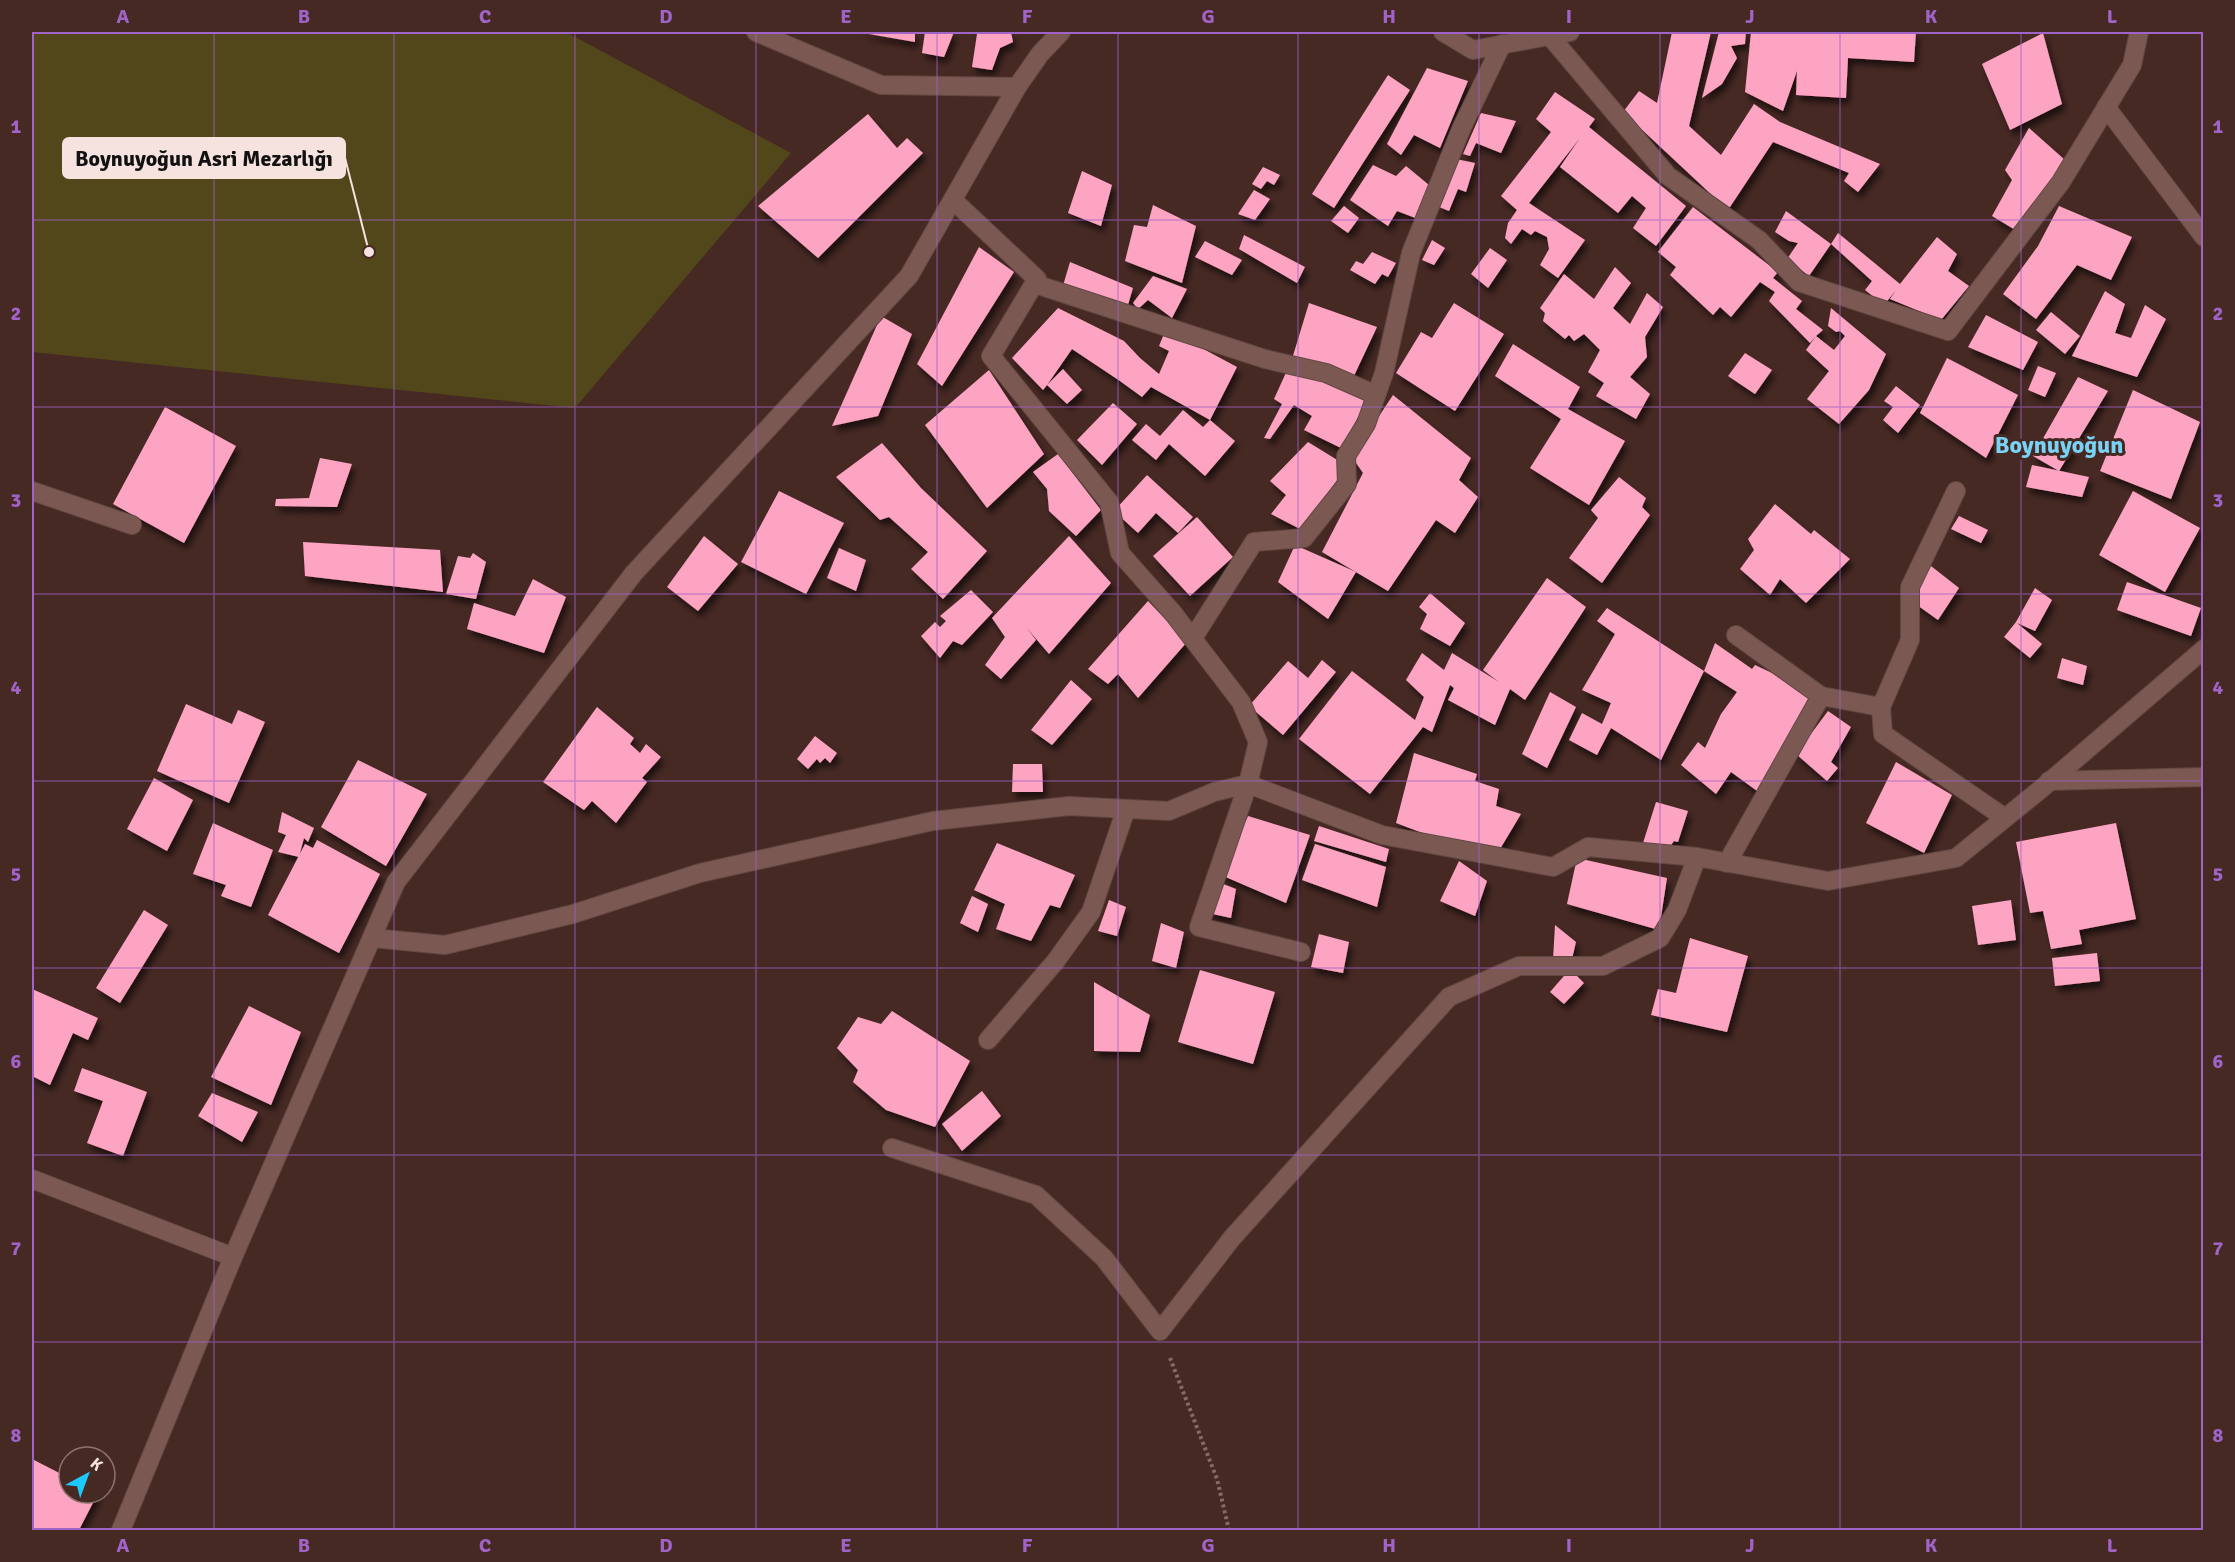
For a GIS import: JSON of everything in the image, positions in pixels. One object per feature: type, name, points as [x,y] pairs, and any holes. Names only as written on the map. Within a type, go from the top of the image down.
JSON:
[{"type":"street","points":[[756,32],[881,85],[1017,87]]},
{"type":"street","points":[[121,1530],[233,1257],[396,882],[634,573],[909,276],[1017,87],[1040,54],[1061,32]]},
{"type":"street","points":[[1443,32],[1473,50],[1570,32]]},
{"type":"street","points":[[1549,35],[1668,176],[1759,240],[1799,282],[1948,331],[2061,182],[2132,65],[2139,32]]},
{"type":"street","points":[[1193,638],[1254,542],[1304,538],[1347,484],[1346,456],[1366,424],[1384,373],[1411,253],[1462,127],[1502,44]]},
{"type":"street","points":[[2106,107],[2204,237]]},
{"type":"street","points":[[953,200],[1037,279],[991,356],[1109,502],[1120,553],[1173,613],[1241,702],[1258,742],[1248,783],[1199,927],[1301,952]]},
{"type":"street","points":[[1035,284],[1265,359],[1326,373],[1376,395]]},
{"type":"street","points":[[32,491],[132,525]]},
{"type":"street","points":[[1956,491],[1910,586],[1910,640],[1881,707],[1883,734],[2005,818]]},
{"type":"street","points":[[1736,635],[1821,696],[1881,707]]},
{"type":"street","points":[[372,938],[445,945],[573,915],[700,873],[933,821],[1069,806],[1169,811],[1214,792],[1248,783],[1382,835],[1553,867],[1588,847],[1697,857],[1828,881],[1956,858],[2204,649]]},
{"type":"street","points":[[1727,863],[1821,696]]},
{"type":"street","points":[[2049,781],[2204,777]]},
{"type":"street","points":[[988,1040],[1055,963],[1090,912],[1126,809]]},
{"type":"street","points":[[892,1148],[1036,1195],[1104,1258],[1160,1331],[1232,1238],[1449,997],[1519,966],[1603,966],[1660,938],[1677,910],[1697,857]]},
{"type":"street","points":[[32,1179],[233,1257]]},
{"type":"path","points":[[1160,1331],[1217,1479],[1229,1530]]},
{"type":"shaded area","points":[[32,32],[566,32],[791,153],[575,408],[32,352]]},
{"type":"building","points":[[915,32],[915,42],[863,33]]},
{"type":"building","points":[[925,32],[954,32],[944,57],[922,53]]},
{"type":"building","points":[[971,32],[1011,32],[1013,42],[1000,48],[992,70],[972,67],[977,34]]},
{"type":"building","points":[[1672,32],[1711,32],[1689,126],[1721,155],[1754,104],[1780,122],[1880,164],[1858,192],[1844,181],[1849,173],[1773,142],[1728,210],[1623,112],[1639,91],[1657,103]]},
{"type":"building","points":[[1719,32],[1746,32],[1745,44],[1731,46],[1737,58],[1722,84],[1702,98]]},
{"type":"building","points":[[1751,32],[1916,32],[1914,62],[1848,58],[1846,98],[1796,95],[1797,71],[1783,111],[1745,92]]},
{"type":"building","points":[[2043,33],[2062,104],[2010,130],[1982,64]]},
{"type":"building","points":[[1427,68],[1468,81],[1440,148],[1414,135],[1401,155],[1387,144]]},
{"type":"building","points":[[1388,75],[1410,90],[1334,208],[1312,194]]},
{"type":"building","points":[[1555,92],[1595,119],[1589,127],[1686,206],[1656,246],[1633,228],[1646,208],[1632,196],[1618,213],[1560,167],[1580,138],[1529,203],[1585,240],[1558,278],[1540,265],[1549,249],[1547,237],[1535,231],[1531,235],[1522,229],[1511,244],[1505,238],[1508,223],[1517,210],[1501,196],[1551,132],[1536,119]]},
{"type":"building","points":[[1481,113],[1516,121],[1501,153],[1476,143],[1470,156],[1463,154]]},
{"type":"building","points":[[868,114],[897,148],[907,138],[923,153],[818,258],[758,206]]},
{"type":"building","points":[[2029,128],[2065,160],[2017,231],[1992,216],[2012,180],[2005,170]]},
{"type":"building","points":[[1456,159],[1475,163],[1466,192],[1458,189],[1449,211],[1439,207]]},
{"type":"building","points":[[1373,165],[1396,176],[1406,166],[1429,185],[1418,219],[1397,211],[1388,226],[1350,200]]},
{"type":"building","points":[[1263,167],[1280,175],[1274,185],[1267,181],[1261,189],[1252,184]]},
{"type":"building","points":[[1082,171],[1112,185],[1101,226],[1068,213]]},
{"type":"building","points":[[1254,190],[1270,199],[1255,220],[1238,214]]},
{"type":"building","points":[[1153,205],[1196,226],[1182,283],[1125,261],[1134,225],[1147,227]]},
{"type":"building","points":[[1344,206],[1359,218],[1348,233],[1331,221]]},
{"type":"building","points":[[2059,206],[2132,237],[2111,280],[2077,265],[2036,319],[2003,294],[2038,246]]},
{"type":"building","points":[[1693,207],[1778,272],[1773,278],[1802,301],[1796,309],[1823,330],[1810,343],[1769,301],[1775,292],[1760,282],[1731,317],[1720,307],[1713,315],[1670,275],[1676,267],[1658,252]]},
{"type":"building","points":[[1786,211],[1831,244],[1809,276],[1787,259],[1798,243],[1789,241],[1775,232]]},
{"type":"building","points":[[1838,233],[1900,284],[1937,237],[1957,254],[1948,271],[1969,286],[1941,320],[1890,299],[1896,290],[1884,305],[1865,290],[1872,281],[1831,244]]},
{"type":"building","points":[[1244,235],[1305,267],[1297,283],[1239,249]]},
{"type":"building","points":[[1432,240],[1445,248],[1434,265],[1422,260]]},
{"type":"building","points":[[1205,241],[1242,260],[1232,275],[1195,257]]},
{"type":"building","points":[[979,247],[1014,272],[942,386],[917,364]]},
{"type":"building","points":[[1490,248],[1507,260],[1488,288],[1471,274]]},
{"type":"building","points":[[1372,252],[1396,263],[1388,277],[1382,274],[1375,284],[1350,270],[1356,261],[1363,264]]},
{"type":"building","points":[[1070,262],[1133,288],[1127,308],[1062,289]]},
{"type":"building","points":[[1615,267],[1631,283],[1613,308],[1630,324],[1647,293],[1663,307],[1645,337],[1647,357],[1630,377],[1650,394],[1636,419],[1596,396],[1604,383],[1588,372],[1600,350],[1584,334],[1574,341],[1569,335],[1565,339],[1543,321],[1545,313],[1540,308],[1564,274],[1594,299]]},
{"type":"building","points":[[1153,276],[1187,289],[1172,318],[1148,300],[1138,309],[1133,303]]},
{"type":"building","points":[[2105,291],[2125,304],[2115,333],[2131,338],[2145,305],[2166,319],[2137,377],[2072,356]]},
{"type":"building","points":[[1309,303],[1377,327],[1352,380],[1292,359]]},
{"type":"building","points":[[1454,303],[1504,334],[1455,411],[1396,373],[1421,332],[1432,338]]},
{"type":"building","points":[[1058,308],[1124,341],[1159,374],[1169,351],[1159,346],[1166,329],[1237,367],[1210,420],[1151,387],[1142,397],[1072,349],[1043,390],[1012,358]]},
{"type":"building","points":[[1831,308],[1886,354],[1869,390],[1839,424],[1807,399],[1829,371],[1806,350],[1816,336],[1834,350],[1845,336],[1828,326]]},
{"type":"building","points":[[2051,312],[2080,336],[2065,354],[2036,330]]},
{"type":"building","points":[[1986,315],[2038,342],[2023,370],[1968,347]]},
{"type":"building","points":[[881,316],[912,334],[878,416],[832,426]]},
{"type":"building","points":[[1513,344],[1580,387],[1568,409],[1625,441],[1589,505],[1530,468],[1561,419],[1495,376]]},
{"type":"building","points":[[1745,353],[1772,370],[1755,394],[1728,376]]},
{"type":"building","points":[[1947,358],[2018,395],[1986,458],[1920,413]]},
{"type":"building","points":[[1289,366],[1368,399],[1341,448],[1304,430],[1312,416],[1294,405],[1270,439],[1264,438],[1282,404],[1274,399]]},
{"type":"building","points":[[2038,366],[2056,373],[2045,397],[2028,390]]},
{"type":"building","points":[[1063,369],[1082,390],[1067,404],[1047,385]]},
{"type":"building","points":[[989,370],[1044,454],[987,508],[925,425]]},
{"type":"building","points":[[2078,377],[2108,391],[2059,471],[2033,456]]},
{"type":"building","points":[[1896,386],[1920,405],[1898,433],[1883,420],[1893,407],[1884,401]]},
{"type":"building","points":[[2133,390],[2200,422],[2171,499],[2100,471]]},
{"type":"building","points":[[1393,395],[1471,458],[1459,480],[1478,497],[1455,533],[1436,520],[1388,591],[1322,552],[1363,473],[1352,457]]},
{"type":"building","points":[[1113,403],[1137,424],[1102,465],[1077,440]]},
{"type":"building","points":[[165,407],[236,446],[184,543],[113,504]]},
{"type":"building","points":[[1183,410],[1203,427],[1210,420],[1235,441],[1205,476],[1169,444],[1156,460],[1132,440],[1146,424],[1160,436]]},
{"type":"building","points":[[1308,442],[1347,466],[1302,530],[1271,514],[1286,495],[1270,481]]},
{"type":"building","points":[[882,443],[921,488],[987,551],[943,599],[911,569],[928,552],[889,517],[880,520],[836,477]]},
{"type":"building","points":[[1058,454],[1101,510],[1076,536],[1049,511],[1047,489],[1033,472]]},
{"type":"building","points":[[320,458],[352,464],[337,507],[275,506],[276,499],[309,498]]},
{"type":"building","points":[[2032,465],[2089,477],[2082,497],[2026,487]]},
{"type":"building","points":[[1147,475],[1193,517],[1178,533],[1156,513],[1138,533],[1114,511]]},
{"type":"building","points":[[1619,477],[1646,498],[1642,507],[1650,515],[1602,583],[1569,558],[1598,518],[1591,510]]},
{"type":"building","points":[[779,491],[844,523],[806,594],[741,562]]},
{"type":"building","points":[[2133,491],[2200,528],[2165,592],[2099,555]]},
{"type":"building","points":[[1775,504],[1811,534],[1814,530],[1850,559],[1806,603],[1780,579],[1770,595],[1740,569],[1754,550],[1748,539]]},
{"type":"building","points":[[1959,516],[1988,530],[1981,543],[1951,529]]},
{"type":"building","points":[[1197,517],[1233,557],[1190,596],[1153,556]]},
{"type":"building","points":[[704,536],[738,564],[698,611],[667,587]]},
{"type":"building","points":[[1069,536],[1111,583],[1049,654],[1026,627],[1036,640],[1001,679],[985,665],[1005,637],[992,618]]},
{"type":"building","points":[[303,542],[440,550],[443,592],[305,576]]},
{"type":"building","points":[[1295,545],[1356,572],[1328,619],[1278,582]]},
{"type":"building","points":[[839,548],[866,560],[856,591],[827,578]]},
{"type":"building","points":[[473,553],[486,562],[476,599],[446,594],[458,556],[470,558]]},
{"type":"building","points":[[1931,566],[1959,588],[1938,620],[1910,600]]},
{"type":"building","points":[[1547,578],[1586,607],[1525,700],[1510,689],[1495,725],[1448,700],[1454,688],[1450,685],[1432,732],[1423,727],[1370,794],[1299,739],[1352,671],[1415,720],[1424,697],[1406,680],[1422,653],[1444,670],[1452,653],[1499,682],[1483,670]]},
{"type":"building","points":[[533,579],[566,597],[544,653],[467,629],[474,603],[515,616]]},
{"type":"building","points":[[2127,582],[2201,608],[2191,636],[2117,610]]},
{"type":"building","points":[[2035,588],[2052,600],[2035,631],[2017,623],[2042,644],[2030,658],[2004,637],[2016,622]]},
{"type":"building","points":[[971,590],[993,612],[962,645],[953,641],[940,658],[921,636],[935,622],[940,627],[946,621],[940,616]]},
{"type":"building","points":[[1430,593],[1465,623],[1450,646],[1420,629],[1427,614],[1419,607]]},
{"type":"building","points":[[1148,601],[1187,642],[1138,698],[1118,674],[1108,684],[1088,669]]},
{"type":"building","points":[[1607,608],[1704,671],[1661,760],[1611,728],[1597,755],[1569,740],[1582,713],[1602,724],[1611,703],[1582,690],[1615,634],[1597,621]]},
{"type":"building","points":[[1715,643],[1752,669],[1755,665],[1821,696],[1764,796],[1731,772],[1716,794],[1681,765],[1698,742],[1705,748],[1721,714],[1737,692],[1704,671]]},
{"type":"building","points":[[2062,658],[2087,666],[2083,685],[2057,678]]},
{"type":"building","points":[[1322,660],[1336,672],[1283,735],[1249,706],[1288,661],[1308,678]]},
{"type":"building","points":[[1071,680],[1092,699],[1052,745],[1031,730]]},
{"type":"building","points":[[1550,692],[1576,707],[1547,768],[1522,754]]},
{"type":"building","points":[[186,704],[232,724],[238,710],[265,722],[229,803],[157,771]]},
{"type":"building","points":[[597,707],[634,738],[630,744],[640,753],[646,744],[661,757],[642,778],[647,782],[616,823],[592,801],[584,810],[543,782]]},
{"type":"building","points":[[1828,711],[1851,727],[1831,762],[1838,768],[1827,781],[1796,754]]},
{"type":"building","points":[[815,736],[837,753],[830,763],[825,758],[820,763],[817,759],[808,769],[797,759]]},
{"type":"building","points":[[1414,753],[1477,774],[1475,781],[1499,789],[1496,806],[1521,814],[1500,849],[1452,844],[1396,823]]},
{"type":"building","points":[[358,760],[427,794],[386,866],[321,827]]},
{"type":"building","points":[[1896,762],[1952,795],[1924,853],[1866,823]]},
{"type":"building","points":[[1013,764],[1042,764],[1043,792],[1012,792]]},
{"type":"building","points":[[154,778],[193,800],[167,851],[127,829]]},
{"type":"building","points":[[1656,802],[1688,811],[1678,842],[1674,841],[1666,852],[1643,843]]},
{"type":"building","points":[[282,812],[314,828],[308,842],[304,838],[299,857],[278,852],[286,835],[278,832]]},
{"type":"building","points":[[1248,816],[1310,835],[1286,903],[1221,875]]},
{"type":"building","points":[[213,823],[273,850],[251,907],[221,896],[226,885],[193,874]]},
{"type":"building","points":[[2116,823],[2136,919],[2079,930],[2082,944],[2051,949],[2043,911],[2030,913],[2016,842]]},
{"type":"building","points":[[1319,826],[1389,849],[1386,862],[1314,841]]},
{"type":"building","points":[[317,840],[380,874],[339,953],[268,915],[305,844],[313,848]]},
{"type":"building","points":[[997,843],[1075,875],[1060,908],[1050,905],[1031,941],[996,929],[1005,904],[974,890]]},
{"type":"building","points":[[1315,844],[1386,867],[1377,907],[1302,880]]},
{"type":"building","points":[[1577,858],[1667,878],[1659,930],[1567,904]]},
{"type":"building","points":[[1459,861],[1487,881],[1475,916],[1440,901]]},
{"type":"building","points":[[1218,882],[1236,889],[1231,918],[1208,913]]},
{"type":"building","points":[[972,896],[988,904],[978,932],[960,923]]},
{"type":"building","points":[[1109,900],[1126,907],[1117,936],[1098,931]]},
{"type":"building","points":[[2011,900],[2016,940],[1978,945],[1972,906]]},
{"type":"building","points":[[144,910],[168,925],[120,1003],[96,988]]},
{"type":"building","points":[[1161,923],[1184,932],[1176,968],[1152,961]]},
{"type":"building","points":[[1555,925],[1576,942],[1571,963],[1553,960]]},
{"type":"building","points":[[1319,934],[1349,942],[1343,973],[1311,967]]},
{"type":"building","points":[[1690,938],[1748,956],[1727,1032],[1651,1015],[1658,989],[1676,993]]},
{"type":"building","points":[[2097,953],[2100,981],[2055,986],[2052,958]]},
{"type":"building","points":[[1570,969],[1584,983],[1564,1004],[1550,992]]},
{"type":"building","points":[[1200,970],[1275,992],[1253,1064],[1178,1042]]},
{"type":"building","points":[[1094,982],[1150,1015],[1140,1052],[1094,1051]]},
{"type":"building","points":[[32,989],[98,1018],[88,1040],[73,1033],[50,1085],[32,1076]]},
{"type":"building","points":[[249,1006],[301,1032],[271,1105],[211,1077]]},
{"type":"building","points":[[892,1011],[970,1061],[935,1127],[886,1110],[853,1082],[858,1070],[837,1048],[858,1017],[881,1024]]},
{"type":"building","points":[[82,1068],[147,1092],[123,1156],[87,1143],[103,1101],[74,1091]]},
{"type":"building","points":[[982,1091],[1001,1116],[962,1151],[942,1124]]},
{"type":"building","points":[[212,1093],[258,1112],[242,1142],[198,1116]]},
{"type":"building","points":[[34,1460],[57,1472],[57,1505],[92,1505],[79,1530],[32,1530],[32,1465]]},
{"type":"place","name":"Boynuyoğun Asri Mezarlığı","points":[[369,252]]},
{"type":"district","name":"Boynuyoğun","points":[[2059,445]]}]
